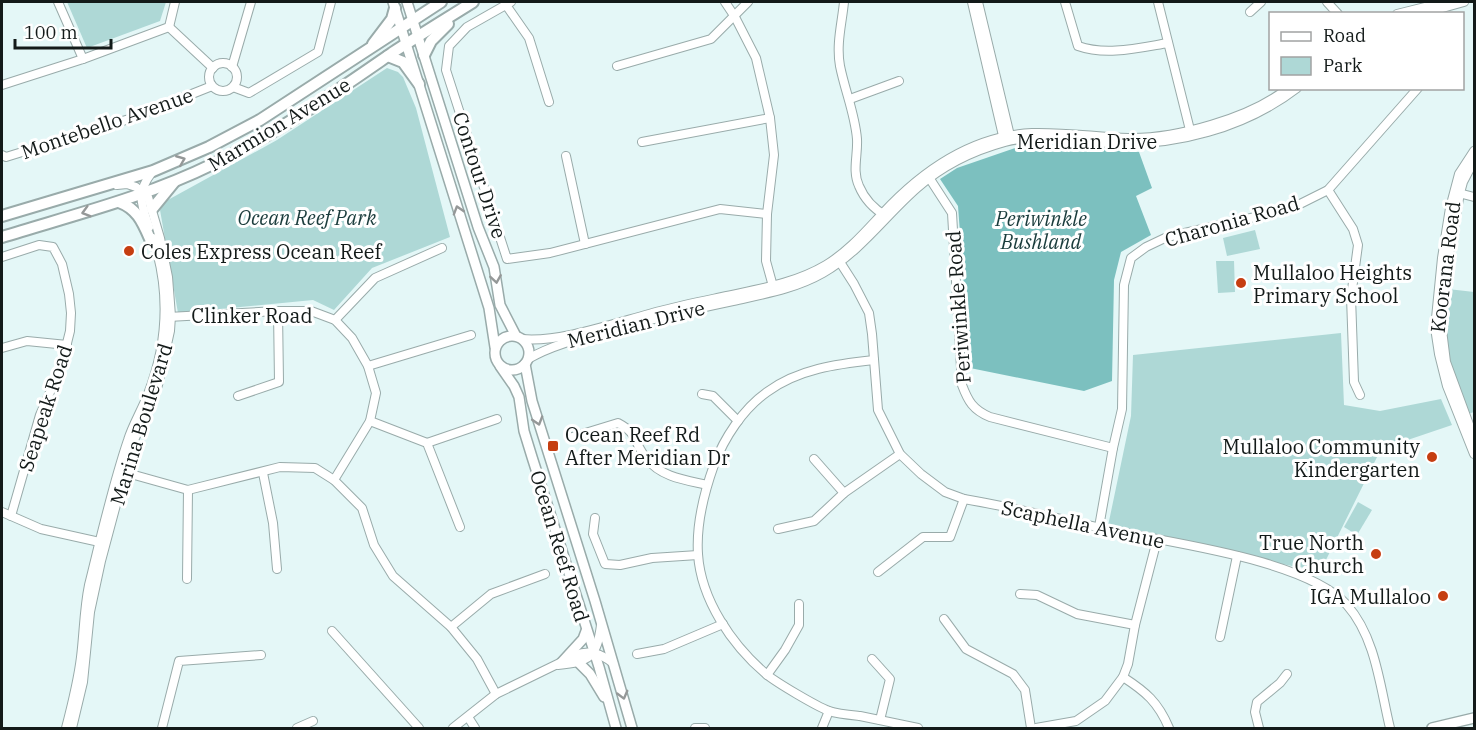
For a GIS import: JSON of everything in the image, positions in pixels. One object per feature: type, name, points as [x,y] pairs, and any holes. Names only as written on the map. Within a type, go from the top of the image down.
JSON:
[{"type":"highway","points":[[420,2],[426,6],[438,4]]},
{"type":"highway","name":"Marmion Avenue","points":[[2,237],[119,202],[174,182],[214,164],[271,133],[472,2]]},
{"type":"highway","points":[[424,55],[427,46],[439,32],[483,2]]},
{"type":"highway","name":"Marmion Avenue","points":[[2,216],[106,186],[186,158],[255,123],[438,4]]},
{"type":"highway","points":[[372,47],[392,19],[394,5]]},
{"type":"highway","points":[[388,56],[403,62],[419,84]]},
{"type":"highway","points":[[152,208],[174,182]]},
{"type":"highway","points":[[119,202],[129,206],[139,216],[151,241],[154,242]]},
{"type":"main road","points":[[394,5],[489,308],[495,357],[504,369],[516,370],[527,362],[528,348],[519,338],[500,305],[494,267],[478,227],[407,2]]},
{"type":"main road","points":[[495,347],[506,337],[519,338]]},
{"type":"main road","name":"Ocean Reef Road","points":[[527,362],[532,401],[632,729]]},
{"type":"main road","name":"Ocean Reef Road","points":[[500,366],[519,397],[524,431],[616,729]]},
{"type":"main road","points":[[558,664],[583,639],[586,632]]},
{"type":"main road","points":[[578,662],[590,674],[611,710]]},
{"type":"main road","points":[[1432,729],[1474,718]]},
{"type":"main road","points":[[1456,729],[1474,724]]},
{"type":"street","points":[[58,2],[83,59]]},
{"type":"street","points":[[169,27],[175,2]]},
{"type":"street","points":[[232,67],[251,2]]},
{"type":"street","points":[[233,87],[249,93],[318,52],[332,2]]},
{"type":"street","points":[[724,2],[735,16],[756,58],[770,118],[774,155],[767,214],[766,261],[774,289]]},
{"type":"street","points":[[617,66],[711,39],[748,2]]},
{"type":"street","points":[[844,2],[838,31],[840,65],[850,99],[857,140],[855,171],[857,183],[863,196],[885,215]]},
{"type":"street","points":[[972,2],[1007,139]]},
{"type":"street","points":[[978,2],[1007,139]]},
{"type":"street","points":[[1065,2],[1078,46],[1090,51],[1117,51],[1167,43]]},
{"type":"street","points":[[1158,2],[1191,132]]},
{"type":"street","points":[[1250,12],[1261,2]]},
{"type":"street","points":[[1410,12],[1464,2]]},
{"type":"street","points":[[508,3],[529,38],[549,102]]},
{"type":"street","name":"Contour Drive","points":[[508,3],[467,27],[449,46],[446,70],[507,259],[550,253],[720,209],[767,214]]},
{"type":"street","points":[[1427,12],[1442,7]]},
{"type":"street","points":[[2,85],[83,59],[169,27]]},
{"type":"street","points":[[169,27],[213,68]]},
{"type":"street","points":[[222,63],[232,67],[237,75],[233,87],[220,91],[212,86],[209,77],[213,68],[222,63]]},
{"type":"street","points":[[850,99],[899,81]]},
{"type":"street","name":"Montebello Avenue","points":[[2,155],[6,157],[129,119],[212,86]]},
{"type":"street","name":"Meridian Drive","points":[[527,362],[559,344],[774,289],[809,274],[838,260],[928,176],[957,160],[1007,139],[1042,138],[1135,144],[1161,142],[1256,108],[1285,90]]},
{"type":"street","name":"Meridian Drive","points":[[1191,132],[1252,117],[1294,90]]},
{"type":"street","name":"Charonia Road","points":[[1099,527],[1122,409],[1124,285],[1131,258],[1146,247],[1167,237],[1290,209],[1328,190],[1416,90]]},
{"type":"street","points":[[642,142],[770,118]]},
{"type":"street","name":"Koorana Road","points":[[1474,151],[1459,174],[1440,329],[1452,382],[1474,438]]},
{"type":"street","points":[[566,156],[585,244]]},
{"type":"street","name":"Koorana Road","points":[[1474,161],[1457,192],[1442,258],[1435,328],[1436,342],[1447,386],[1474,454]]},
{"type":"street","points":[[142,194],[144,184],[153,171]]},
{"type":"street","name":"Periwinkle Road","points":[[928,176],[952,213],[962,385],[968,403],[990,417],[1113,448]]},
{"type":"street","points":[[106,186],[132,185],[142,194]]},
{"type":"street","points":[[1328,190],[1353,229],[1358,245],[1351,297],[1354,382],[1360,395]]},
{"type":"street","points":[[1457,192],[1474,197]]},
{"type":"street","name":"Marina Boulevard","points":[[66,729],[79,670],[87,597],[122,471],[158,385],[167,352],[168,317],[167,269],[152,208],[148,197],[142,194],[140,201],[163,276],[168,317]]},
{"type":"street","name":"Seapeak Road","points":[[2,257],[39,245],[49,245],[56,250],[62,264],[70,303],[71,321],[61,367],[40,415],[11,516]]},
{"type":"street","points":[[335,320],[375,278],[442,248]]},
{"type":"street","name":"Scaphella Avenue","points":[[838,260],[869,313],[878,410],[900,454],[921,474],[945,492],[964,499],[1236,556],[1290,571],[1320,585],[1346,604],[1369,642],[1390,729]]},
{"type":"street","name":"Meridian Drive","points":[[519,338],[535,340],[561,336],[680,306],[774,289]]},
{"type":"street","points":[[238,396],[279,382],[278,311]]},
{"type":"street","name":"Clinker Road","points":[[168,317],[310,311],[335,320],[352,338],[368,366],[376,393],[370,421],[334,480]]},
{"type":"street","points":[[368,366],[471,335]]},
{"type":"street","points":[[2,348],[27,341],[67,345]]},
{"type":"street","points":[[874,360],[838,363],[803,373],[766,392],[738,421],[720,449],[707,485],[700,519],[698,555],[706,590],[723,624],[737,646],[767,675],[829,711],[918,729]]},
{"type":"street","points":[[702,394],[713,396],[738,421]]},
{"type":"street","points":[[370,421],[427,443],[497,419]]},
{"type":"street","points":[[569,438],[618,423],[630,429],[647,459],[668,476],[707,485]]},
{"type":"street","points":[[427,443],[459,526]]},
{"type":"street","points":[[778,529],[814,521],[844,493],[900,454]]},
{"type":"street","points":[[814,459],[844,493]]},
{"type":"street","points":[[122,471],[188,490],[280,467],[315,468],[334,480],[362,508],[374,545],[393,576],[451,627],[477,659],[496,694]]},
{"type":"street","points":[[263,473],[273,523],[277,569]]},
{"type":"street","points":[[187,579],[188,490]]},
{"type":"street","points":[[878,572],[923,537],[950,537],[964,499]]},
{"type":"street","points":[[2,512],[41,529],[103,543]]},
{"type":"street","points":[[595,518],[593,534],[605,564],[620,566],[652,558],[698,555]]},
{"type":"street","points":[[944,619],[966,650],[1013,674],[1025,690],[1034,729],[1077,725],[1105,701],[1123,676],[1128,664],[1135,625],[1157,540]]},
{"type":"street","name":"Marina Boulevard","points":[[72,729],[83,682],[93,596],[103,543]]},
{"type":"street","points":[[1221,637],[1236,556]]},
{"type":"street","points":[[451,627],[491,594],[545,574]]},
{"type":"street","points":[[1020,594],[1037,595],[1077,614],[1135,625]]},
{"type":"street","points":[[767,675],[799,625],[799,604]]},
{"type":"street","points":[[558,664],[578,662],[594,652],[597,649],[601,623]]},
{"type":"street","points":[[637,654],[664,649],[723,624]]},
{"type":"street","points":[[332,632],[419,729]]},
{"type":"street","points":[[453,729],[496,694],[584,652],[594,652],[613,663]]},
{"type":"street","points":[[162,729],[179,661],[261,655]]},
{"type":"street","points":[[872,659],[890,679],[879,720]]},
{"type":"street","points":[[1259,729],[1255,712],[1257,702],[1280,683],[1287,674]]},
{"type":"street","points":[[1123,676],[1147,692],[1162,712],[1168,729]]},
{"type":"street","points":[[822,729],[829,711]]},
{"type":"street","points":[[468,717],[476,729]]},
{"type":"street","points":[[297,729],[313,721]]},
{"type":"street","points":[[695,729],[705,729]]},
{"type":"green space","points":[[67,2],[166,2],[160,21],[87,48]]},
{"type":"green space","name":"Ocean Reef Park","points":[[387,68],[398,72],[403,77],[416,108],[450,237],[372,268],[334,310],[313,300],[178,313],[160,210],[166,201],[277,140]]},
{"type":"green space","name":"Periwinkle Bushland","points":[[1024,145],[1139,152],[1152,188],[1136,196],[1151,235],[1121,252],[1114,280],[1112,381],[1084,391],[970,368],[958,206],[940,179],[957,168]]},
{"type":"green space","points":[[1255,230],[1260,249],[1227,256],[1223,238]]},
{"type":"green space","points":[[1216,261],[1234,261],[1235,292],[1218,293]]},
{"type":"green space","points":[[1448,289],[1474,292],[1474,412],[1468,414],[1452,367],[1446,338]]},
{"type":"green space","points":[[1341,333],[1344,405],[1380,411],[1441,399],[1452,425],[1381,449],[1321,570],[1292,566],[1108,526],[1131,416],[1133,355]]},
{"type":"green space","points":[[1358,502],[1372,510],[1357,535],[1344,527]]},
{"type":"place","name":"Coles Express Ocean Reef","points":[[129,251]]},
{"type":"place","name":"Mullaloo Heights Primary School","points":[[1241,283]]},
{"type":"place","name":"Ocean Reef Rd After Meridian Dr","points":[[553,446]]},
{"type":"place","name":"Mullaloo Community Kindergarten","points":[[1432,457]]},
{"type":"place","name":"True North Church","points":[[1376,554]]},
{"type":"place","name":"IGA Mullaloo","points":[[1443,596]]}]
